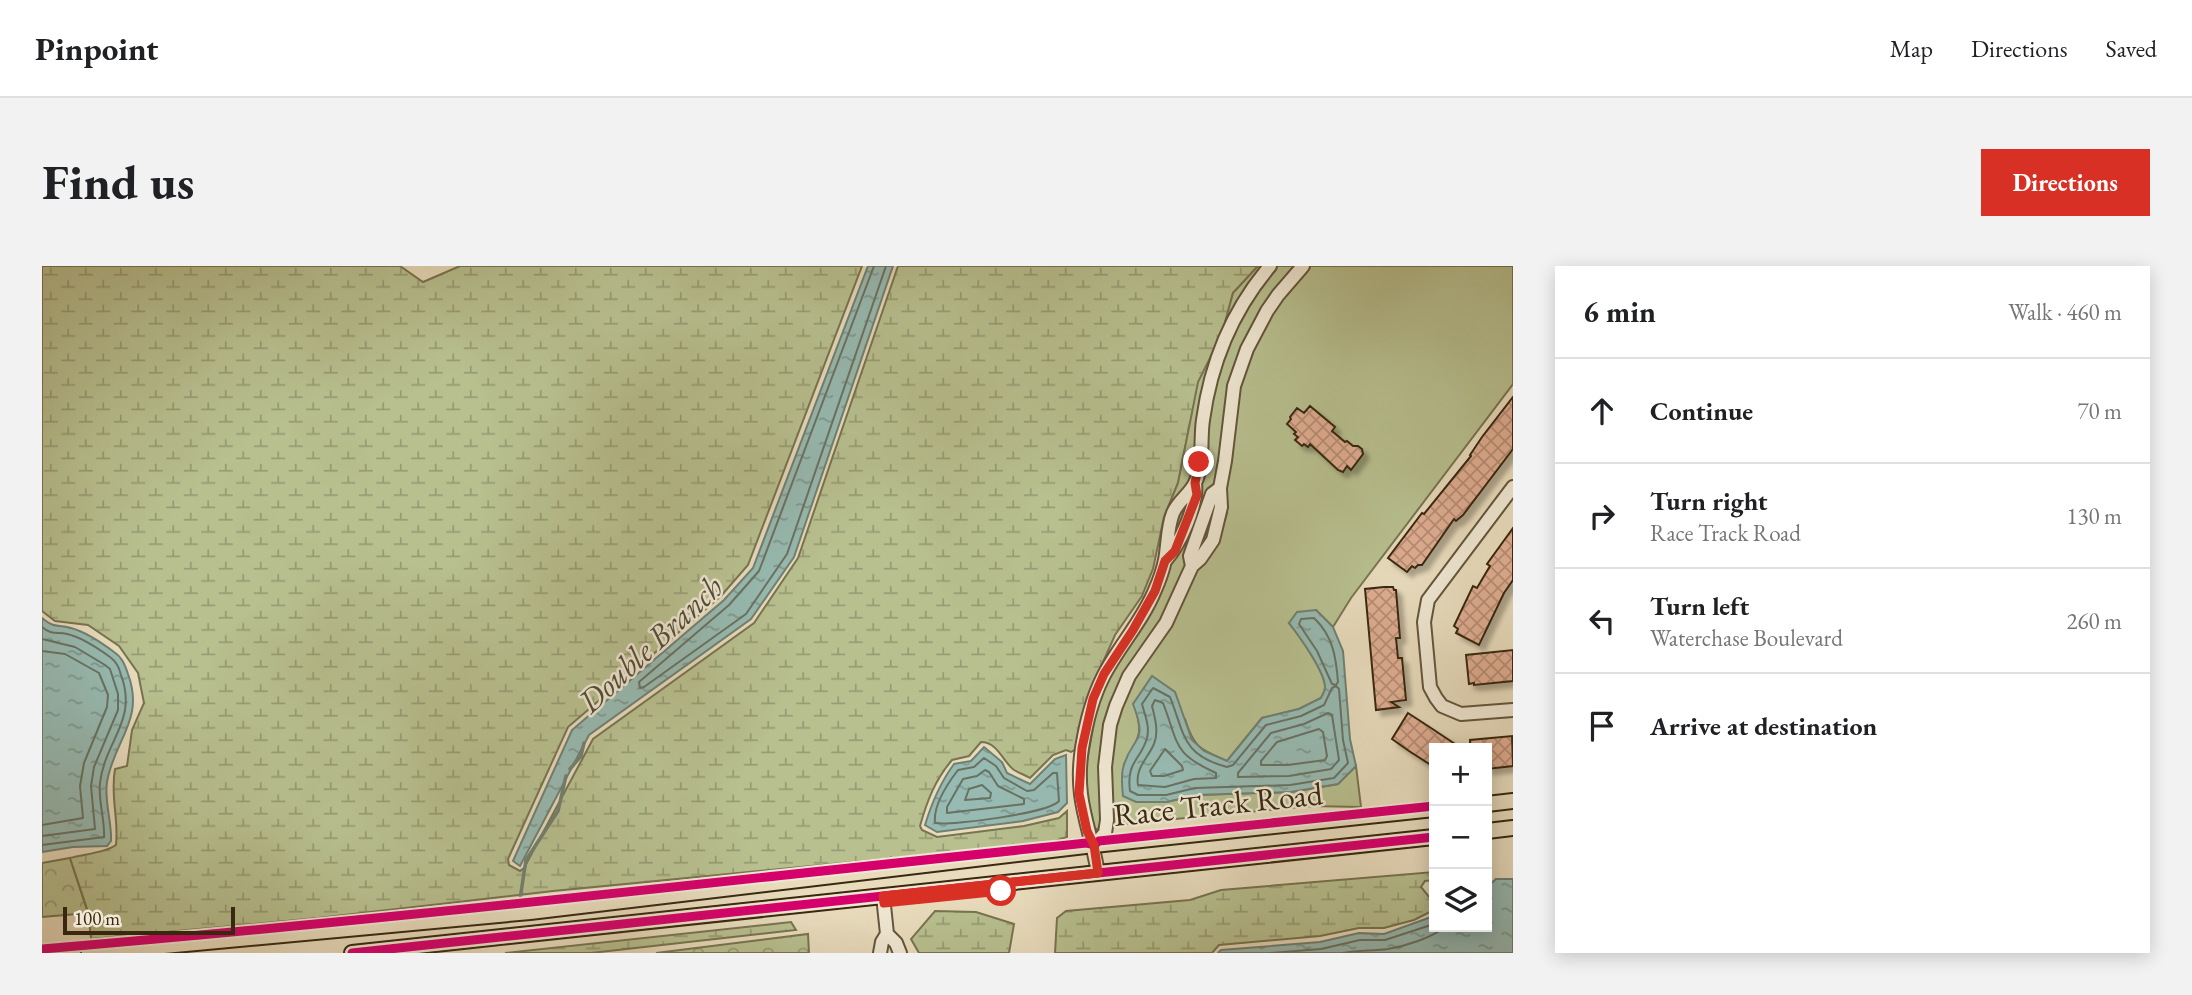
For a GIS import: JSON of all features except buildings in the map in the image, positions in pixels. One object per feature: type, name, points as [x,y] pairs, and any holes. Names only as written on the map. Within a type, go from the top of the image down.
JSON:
[{"type":"main road","points":[[1492,803],[1513,801]]},
{"type":"main road","name":"Race Track Road","points":[[89,953],[203,948],[1094,845],[1429,810]]},
{"type":"main road","points":[[1492,830],[1513,828]]},
{"type":"main road","name":"Race Track Road","points":[[352,953],[1429,838]]},
{"type":"main road","points":[[619,902],[621,925]]},
{"type":"street","points":[[1098,873],[1094,845],[1087,831],[1079,794],[1082,748],[1093,699],[1104,674],[1155,591],[1165,561],[1173,512],[1195,483],[1206,399],[1217,355],[1229,325],[1251,288],[1270,266]]},
{"type":"street","points":[[1094,845],[1105,833],[1108,820],[1105,767],[1110,725],[1116,706],[1129,676],[1166,623],[1192,566],[1213,540],[1221,507],[1220,488],[1226,461],[1234,386],[1247,349],[1278,295],[1303,266]]},
{"type":"street","points":[[1513,487],[1428,600],[1424,622],[1430,687],[1442,706],[1461,714],[1513,710]]},
{"type":"street","points":[[880,953],[887,934],[883,896]]},
{"type":"street","points":[[887,934],[896,943],[900,953]]},
{"type":"green space","points":[[42,266],[400,266],[423,282],[460,266],[862,266],[748,565],[721,596],[568,727],[508,859],[509,865],[520,871],[593,739],[754,623],[798,558],[898,266],[1258,266],[1233,293],[1222,334],[1190,423],[1178,483],[1164,517],[1153,569],[1142,596],[1115,635],[1087,698],[1076,749],[1053,755],[1030,778],[1014,770],[992,745],[981,742],[969,756],[952,760],[946,768],[932,791],[920,826],[922,830],[937,837],[1024,826],[1059,818],[1067,811],[1067,837],[1050,843],[91,939],[88,912],[70,858],[100,852],[116,845],[113,789],[115,769],[127,766],[132,730],[144,703],[138,673],[119,646],[88,625],[55,621],[42,611]]},
{"type":"green space","points":[[1258,266],[1513,266],[1513,384],[1351,598],[1333,627],[1316,610],[1289,623],[1321,673],[1325,688],[1321,698],[1299,709],[1262,718],[1227,761],[1195,742],[1185,719],[1134,704],[1139,722],[1138,735],[1124,764],[1167,802],[1196,795],[1291,792],[1338,784],[1356,766],[1361,807],[1310,806],[1113,825],[1111,767],[1121,707],[1134,679],[1171,625],[1196,571],[1218,542],[1227,513],[1215,510],[1207,537],[1197,552],[1210,520],[1199,516],[1184,554],[1185,566],[1171,599],[1161,620],[1123,674],[1110,704],[1104,725],[1099,767],[1101,821],[1100,828],[1093,830],[1085,793],[1085,773],[1098,700],[1160,594],[1170,564],[1180,552],[1196,515],[1185,510],[1174,536],[1180,507],[1169,505],[1178,483],[1198,382],[1222,334],[1233,293]]},
{"type":"green space","points":[[70,858],[88,913],[42,917],[42,863]]},
{"type":"green space","points":[[1429,872],[1429,881],[1425,881],[1421,887],[1429,897],[1429,912],[1414,920],[1384,928],[1359,928],[1320,936],[1219,945],[1212,953],[1055,953],[1057,918],[1066,911],[1190,900],[1221,890]]},
{"type":"green space","points":[[935,911],[976,912],[1014,924],[1009,953],[919,953],[911,939]]},
{"type":"green space","points":[[791,922],[796,930],[591,953],[505,953]]},
{"type":"green space","points":[[808,934],[809,953],[656,953]]},
{"type":"water","points":[[868,266],[893,266],[794,557],[751,619],[589,735],[520,866],[513,861],[572,730],[724,600],[753,568]]},
{"type":"water","points":[[1316,610],[1333,627],[1343,651],[1350,739],[1356,766],[1338,784],[1291,792],[1196,795],[1167,802],[1136,802],[1123,796],[1123,768],[1139,734],[1138,717],[1133,704],[1152,676],[1175,692],[1192,740],[1204,751],[1227,761],[1262,718],[1299,709],[1321,698],[1325,688],[1321,673],[1289,623],[1297,612]]},
{"type":"water","points":[[42,618],[53,625],[77,630],[99,642],[119,656],[128,674],[133,704],[131,717],[107,782],[111,841],[107,846],[73,847],[42,852]]},
{"type":"water","points":[[984,747],[1002,762],[1007,773],[1030,784],[1055,759],[1066,755],[1067,803],[1058,812],[1023,821],[937,832],[925,825],[937,793],[954,764],[971,761]]},
{"type":"water","points":[[1496,879],[1513,879],[1513,953],[1218,953],[1221,950],[1320,942],[1359,933],[1384,934],[1429,918],[1429,932],[1492,932],[1492,883]]},
{"type":"waterway","name":"Double Branch","points":[[570,769],[581,756],[584,743]]},
{"type":"waterway","name":"Double Branch","points":[[520,899],[526,860],[558,811],[566,776]]},
{"type":"cycle path","points":[[42,949],[434,912],[1086,843],[1094,845],[1099,841],[1429,807]]},
{"type":"cycle path","points":[[352,953],[1429,838]]},
{"type":"route","points":[[1001,891],[884,903],[883,896],[1098,873],[1094,845],[1087,831],[1079,794],[1082,748],[1093,699],[1104,674],[1155,591],[1165,561],[1175,551],[1197,495],[1195,483],[1199,462]]}]
